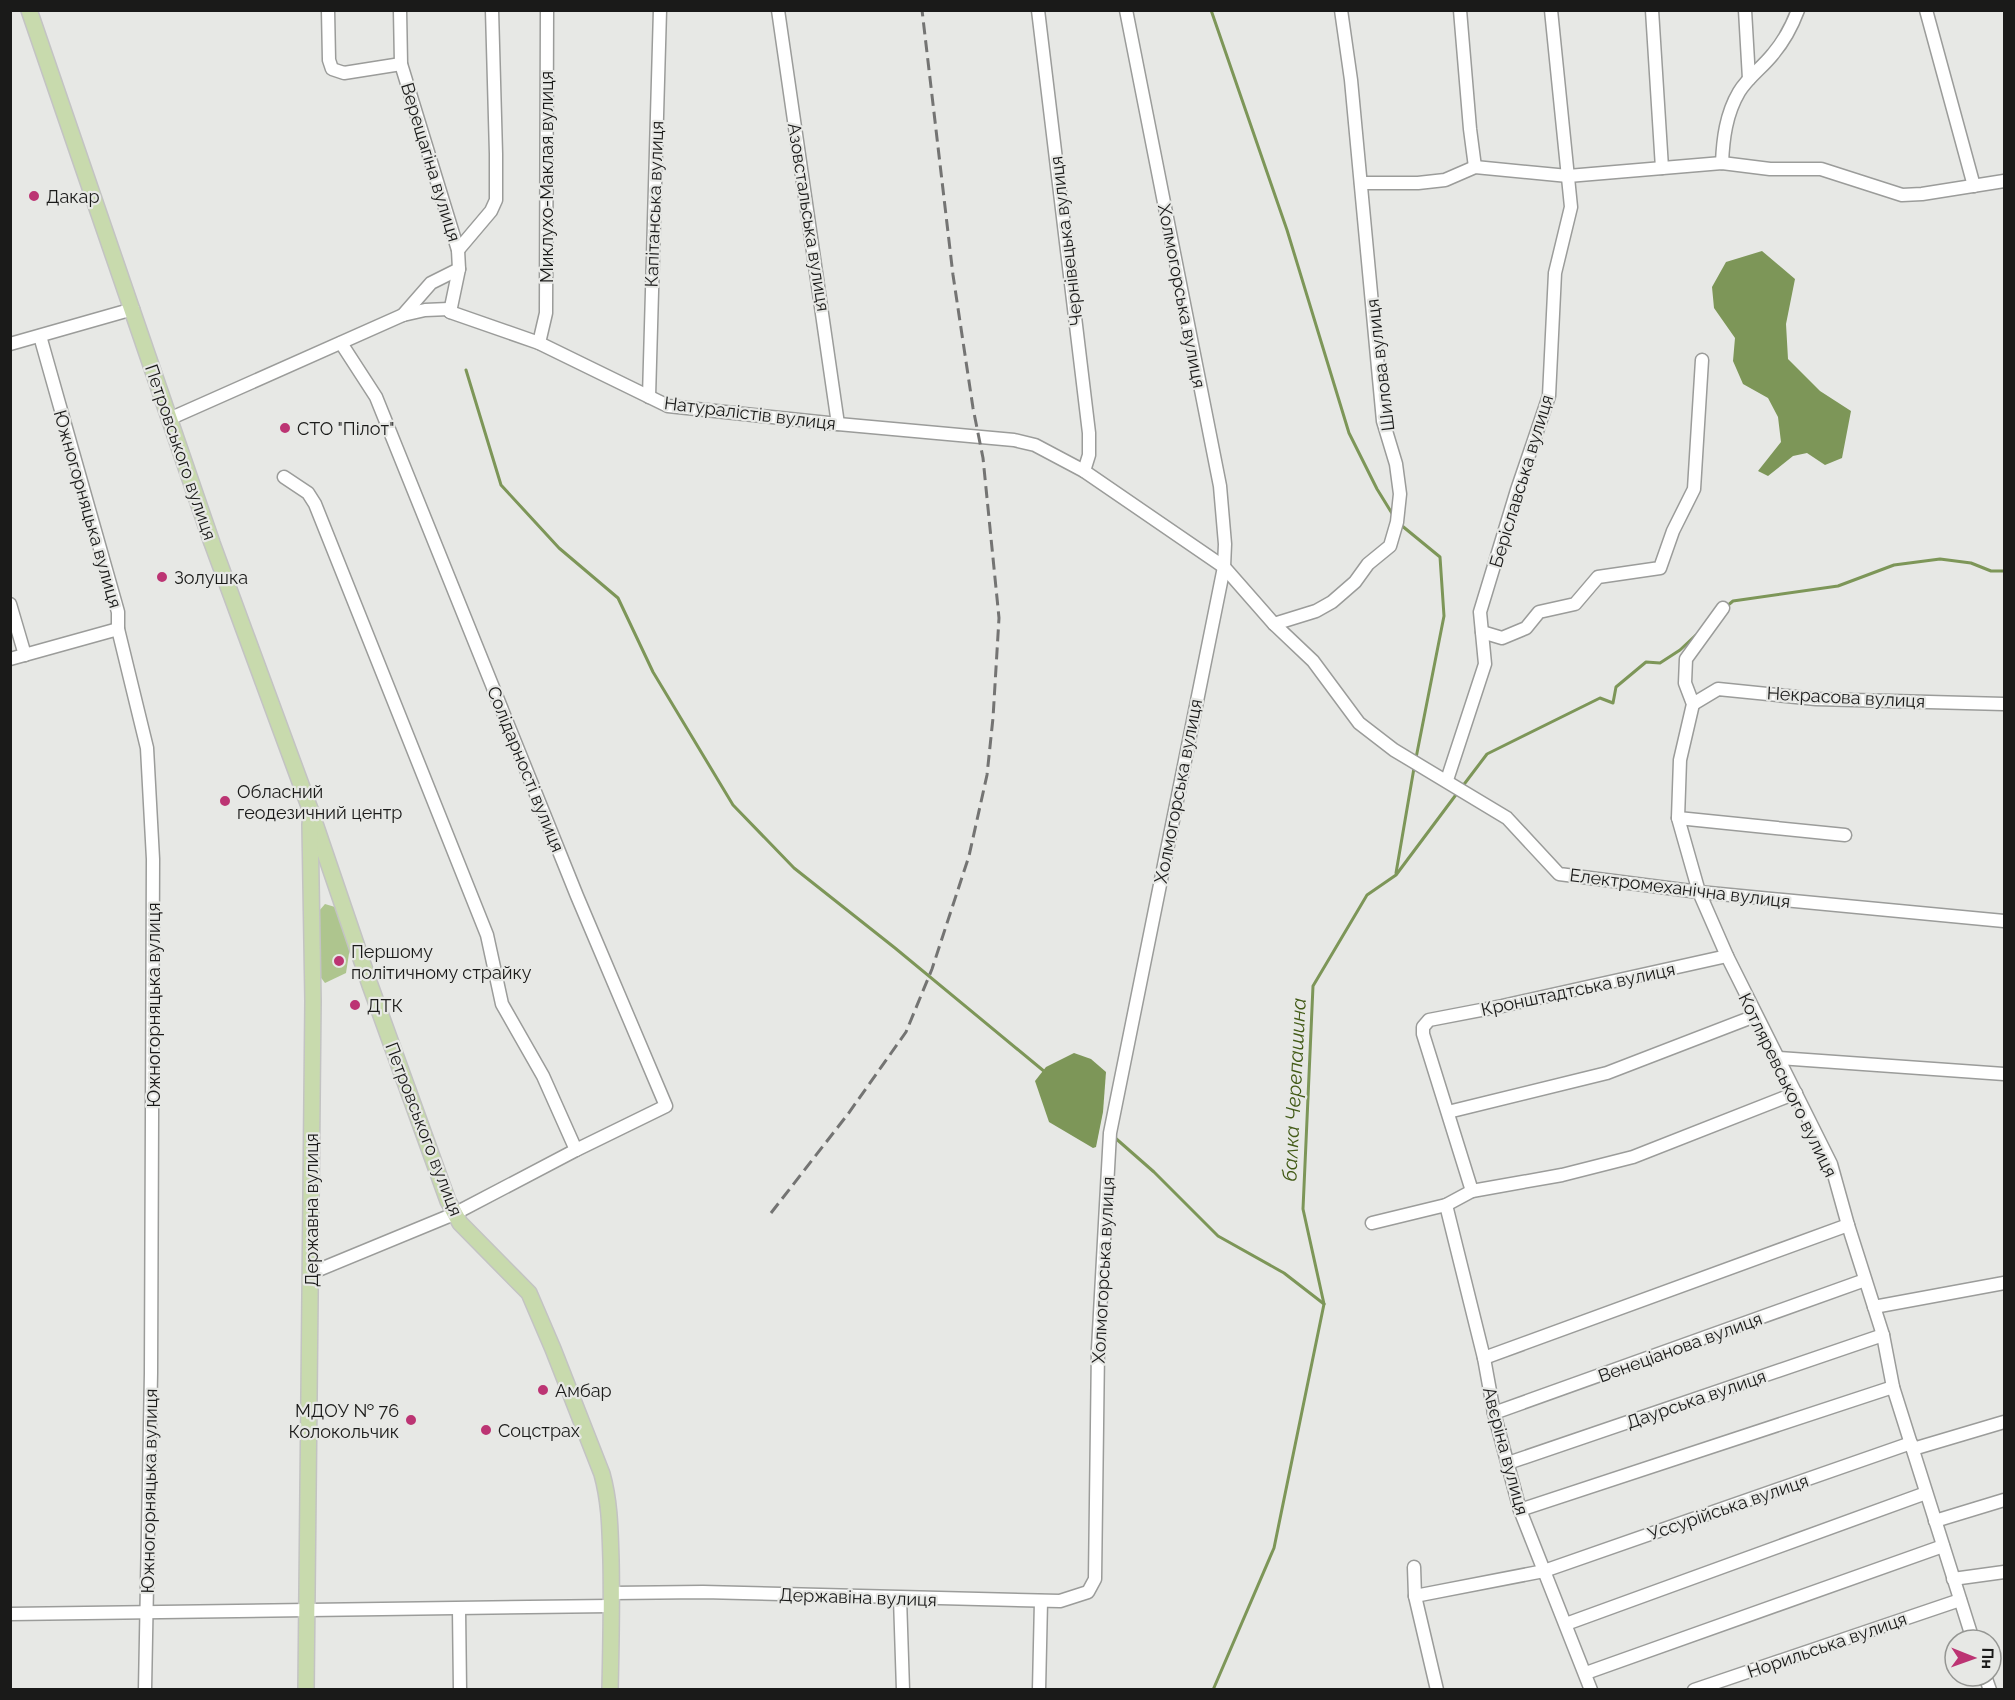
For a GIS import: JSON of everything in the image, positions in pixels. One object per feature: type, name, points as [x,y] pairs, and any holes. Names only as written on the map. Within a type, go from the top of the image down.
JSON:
[{"type":"main road","name":"Петровського вулиця","points":[[29,10],[212,543],[310,809],[370,986],[454,1214],[460,1223],[525,1287],[536,1308],[605,1485],[610,1516],[610,1689]]},
{"type":"main road","name":"Державна вулиця","points":[[306,1689],[313,1001],[310,809]]},
{"type":"street","points":[[328,10],[329,60],[332,69],[344,74],[401,64]]},
{"type":"street","name":"Верещагіна вулиця","points":[[400,10],[401,64],[458,250],[459,269],[450,312]]},
{"type":"street","points":[[458,250],[491,211],[495,200],[492,10]]},
{"type":"street","name":"Миклухо-Маклая вулиця","points":[[539,343],[546,313],[547,10]]},
{"type":"street","name":"Капітанська вулиця","points":[[649,398],[660,10]]},
{"type":"street","name":"Азовстальська вулиця","points":[[778,10],[838,424]]},
{"type":"street","name":"Чернівецька вулиця","points":[[1038,10],[1089,433],[1089,455],[1084,471]]},
{"type":"street","name":"Холмогорська вулиця","points":[[1095,1579],[1098,1349],[1110,1133],[1224,567],[1225,544],[1220,486],[1126,10]]},
{"type":"street","name":"Шилова вулиця","points":[[1274,624],[1316,611],[1344,593],[1368,564],[1390,546],[1397,522],[1400,494],[1396,464],[1383,421],[1351,80],[1341,10]]},
{"type":"street","points":[[1460,10],[1475,167]]},
{"type":"street","name":"Беріславська вулиця","points":[[1447,780],[1485,664],[1480,612],[1517,490],[1549,396],[1555,273],[1571,207],[1551,10]]},
{"type":"street","points":[[1652,10],[1662,168]]},
{"type":"street","points":[[1745,10],[1749,79]]},
{"type":"street","points":[[1722,163],[1724,138],[1730,111],[1749,79],[1773,54],[1793,25],[1798,10]]},
{"type":"street","points":[[1926,10],[1974,186]]},
{"type":"street","points":[[1361,183],[1418,183],[1444,180],[1475,167],[1568,176],[1722,163],[1770,169],[1821,169],[1902,195],[2004,181]]},
{"type":"street","points":[[403,315],[431,283],[459,269]]},
{"type":"street","points":[[10,344],[133,309]]},
{"type":"street","name":"Натуралістів вулиця","points":[[169,418],[403,315],[425,310],[449,309],[450,312],[539,343],[668,406],[1014,440],[1035,445],[1084,471],[1224,567],[1274,624]]},
{"type":"street","name":"Южногорняцька вулиця","points":[[40,336],[118,612],[118,629],[147,748],[153,859],[153,1137],[145,1689]]},
{"type":"street","name":"Солідарності вулиця","points":[[310,1273],[454,1214],[666,1106],[578,896],[376,397],[341,343]]},
{"type":"street","points":[[1482,632],[1502,638],[1526,628],[1539,612],[1575,604],[1598,577],[1660,568],[1673,531],[1694,489],[1702,360]]},
{"type":"street","points":[[284,477],[308,493],[315,504],[487,935],[502,1004],[543,1077],[576,1150]]},
{"type":"street","points":[[10,604],[25,655]]},
{"type":"street","name":"Котляревського вулиця","points":[[1723,608],[1686,659],[1685,683],[1693,704],[1680,760],[1678,818],[1699,892],[1727,956],[1831,1164],[1883,1335],[1893,1388],[1969,1628]]},
{"type":"street","name":"Електромеханічна вулиця","points":[[1274,624],[1313,661],[1359,723],[1394,750],[1507,818],[1559,874],[1699,892],[2004,921]]},
{"type":"street","points":[[10,659],[118,629]]},
{"type":"street","name":"Некрасова вулиця","points":[[1693,704],[1718,688],[1816,699],[2004,704]]},
{"type":"street","points":[[1678,818],[1845,835]]},
{"type":"street","name":"Кронштадтська вулиця","points":[[1448,1112],[1423,1034],[1423,1027],[1429,1020],[1727,956]]},
{"type":"street","points":[[1472,1191],[1448,1112],[1607,1072],[1755,1016]]},
{"type":"street","points":[[1779,1058],[2004,1074]]},
{"type":"street","points":[[1372,1223],[1446,1205],[1472,1191],[1562,1175],[1633,1157],[1796,1093]]},
{"type":"street","name":"Авєріна вулиця","points":[[1446,1205],[1484,1358],[1494,1413],[1520,1510],[1591,1689]]},
{"type":"street","points":[[1484,1358],[1848,1225]]},
{"type":"street","name":"Венеціанова вулиця","points":[[1494,1413],[1865,1280]]},
{"type":"street","points":[[1874,1307],[2004,1283]]},
{"type":"street","name":"Даурська вулиця","points":[[1508,1463],[1883,1335]]},
{"type":"street","points":[[1520,1510],[1893,1388]]},
{"type":"street","name":"Уссурійська вулиця","points":[[1415,1596],[1544,1572],[1912,1446],[2004,1422]]},
{"type":"street","points":[[1566,1624],[1926,1493]]},
{"type":"street","points":[[1935,1521],[2004,1500]]},
{"type":"street","points":[[1586,1673],[1943,1546]]},
{"type":"street","points":[[1414,1567],[1415,1596],[1437,1689]]},
{"type":"street","points":[[1953,1579],[2004,1572]]},
{"type":"street","name":"Державіна вулиця","points":[[611,1599],[703,1592],[1060,1601],[1088,1592],[1095,1579]]},
{"type":"street","points":[[900,1598],[903,1689]]},
{"type":"street","points":[[10,1614],[459,1609],[611,1599]]},
{"type":"street","points":[[1039,1689],[1041,1600]]},
{"type":"street","name":"Норильська вулиця","points":[[1694,1689],[1960,1600]]},
{"type":"street","points":[[459,1609],[460,1689]]},
{"type":"shaded area","points":[[1762,251],[1795,279],[1786,324],[1788,359],[1820,391],[1851,411],[1842,458],[1825,465],[1807,453],[1793,456],[1768,476],[1758,471],[1781,442],[1778,417],[1768,398],[1743,384],[1733,361],[1735,338],[1714,308],[1712,287],[1726,262]]},
{"type":"shaded area","points":[[325,904],[335,907],[350,947],[346,973],[325,983],[319,975],[319,911]]},
{"type":"shaded area","points":[[1074,1053],[1091,1059],[1106,1072],[1103,1112],[1096,1147],[1093,1148],[1049,1122],[1035,1081],[1046,1067]]},
{"type":"waterway","points":[[1211,10],[1287,230],[1349,433],[1377,489],[1393,515]]},
{"type":"waterway","points":[[466,370],[501,485],[559,548],[618,598],[653,672],[733,805],[794,868],[1045,1072]]},
{"type":"waterway","points":[[1401,525],[1440,557],[1444,616],[1416,758]]},
{"type":"waterway","name":"балка Черепашина","points":[[1727,606],[1733,601],[1838,586],[1894,565],[1940,559],[1971,563],[1991,571],[2004,571]]},
{"type":"waterway","name":"балка Черепашина","points":[[1462,787],[1487,754],[1600,698],[1613,703],[1616,687],[1646,662],[1660,663],[1680,650],[1696,635]]},
{"type":"waterway","points":[[1396,873],[1414,768]]},
{"type":"waterway","name":"балка Черепашина","points":[[1213,1690],[1274,1548],[1324,1304],[1303,1209],[1313,986],[1367,895],[1396,875],[1458,792]]},
{"type":"waterway","points":[[1113,1136],[1154,1172],[1218,1236],[1284,1273],[1324,1304]]},
{"type":"railway","points":[[771,1213],[848,1114],[906,1032],[932,969],[969,856],[987,775],[999,618],[983,458],[953,275],[922,10]]},
{"type":"place","name":"Дакар","points":[[34,196]]},
{"type":"place","name":"СТО \"Пілот\"","points":[[285,428]]},
{"type":"place","name":"Золушка","points":[[162,577]]},
{"type":"place","name":"Обласний геодезичний центр","points":[[225,801]]},
{"type":"place","name":"Першому політичному страйку","points":[[339,961]]},
{"type":"place","name":"ДТК","points":[[355,1005]]},
{"type":"place","name":"Амбар","points":[[543,1390]]},
{"type":"place","name":"МДОУ № 76 Колокольчик","points":[[411,1420]]},
{"type":"place","name":"Соцстрах","points":[[486,1430]]}]
